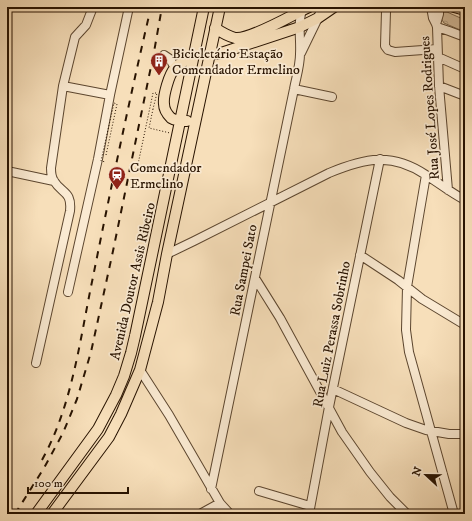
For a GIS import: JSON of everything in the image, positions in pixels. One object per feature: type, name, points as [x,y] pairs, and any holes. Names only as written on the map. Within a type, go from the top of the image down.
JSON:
[{"type":"main road","name":"Avenida Doutor Assis Ribeiro","points":[[36,514],[98,429],[124,376],[134,342],[204,7]]},
{"type":"main road","name":"Avenida Doutor Assis Ribeiro","points":[[52,514],[109,437],[121,414],[140,370],[158,302],[220,7]]},
{"type":"main road","points":[[200,27],[205,44],[210,52],[216,54],[300,27],[318,18],[334,7]]},
{"type":"main road","points":[[454,7],[465,10]]},
{"type":"main road","points":[[215,28],[234,38],[244,37],[266,28],[305,8]]},
{"type":"main road","points":[[193,57],[175,68],[169,78],[164,105],[170,116],[176,120],[195,123]]},
{"type":"street","points":[[36,363],[70,211],[70,201],[68,195],[54,181],[50,168],[63,86],[75,37],[86,25],[93,7]]},
{"type":"street","points":[[68,292],[98,159],[129,7]]},
{"type":"street","name":"Rua Sampei Sato","points":[[300,56],[322,7]]},
{"type":"street","name":"Rua José Lopes Rodrigues","points":[[432,7],[433,18],[436,26],[439,86],[448,190]]},
{"type":"street","name":"Rua José Lopes Rodrigues","points":[[436,26],[439,7]]},
{"type":"street","name":"Rua Sampei Sato","points":[[211,489],[294,89],[300,56],[300,19],[305,8]]},
{"type":"street","points":[[386,11],[385,46],[388,50],[395,52],[438,53],[465,69]]},
{"type":"street","points":[[436,26],[465,37]]},
{"type":"street","points":[[164,55],[170,59],[175,68]]},
{"type":"street","points":[[63,86],[110,95]]},
{"type":"street","points":[[439,86],[465,96]]},
{"type":"street","points":[[294,89],[332,97]]},
{"type":"street","points":[[167,254],[329,173],[363,161],[380,159],[391,160],[403,164],[416,169],[465,200]]},
{"type":"street","name":"Rua Luiz Perassa Sobrinho","points":[[309,510],[380,159]]},
{"type":"street","points":[[7,171],[54,181]]},
{"type":"street","points":[[426,175],[407,287],[406,330],[409,352],[454,514]]},
{"type":"street","points":[[360,255],[384,270],[428,303],[465,325]]},
{"type":"street","points":[[255,278],[280,318],[342,432],[399,510],[407,514]]},
{"type":"street","points":[[140,370],[169,415],[211,489],[230,514]]},
{"type":"street","points":[[333,389],[406,423],[431,432],[465,434]]},
{"type":"street","points":[[259,491],[309,510]]},
{"type":"street","points":[[200,514],[220,502]]},
{"type":"path","points":[[130,167],[137,169],[153,92],[157,93],[149,128],[172,133]]},
{"type":"path","points":[[106,155],[116,104],[114,103],[102,161],[106,162]]},
{"type":"green space","points":[[444,12],[465,20],[465,32],[444,23],[441,16]]},
{"type":"railway","points":[[42,460],[53,439],[68,394],[74,370],[151,7]]},
{"type":"railway","points":[[15,514],[44,468],[63,433],[77,399],[91,352],[154,52],[162,7]]},
{"type":"place","name":"Bicicletário Estação Comendador Ermelino","points":[[159,76]]},
{"type":"place","name":"Comendador Ermelino","points":[[117,190]]}]
